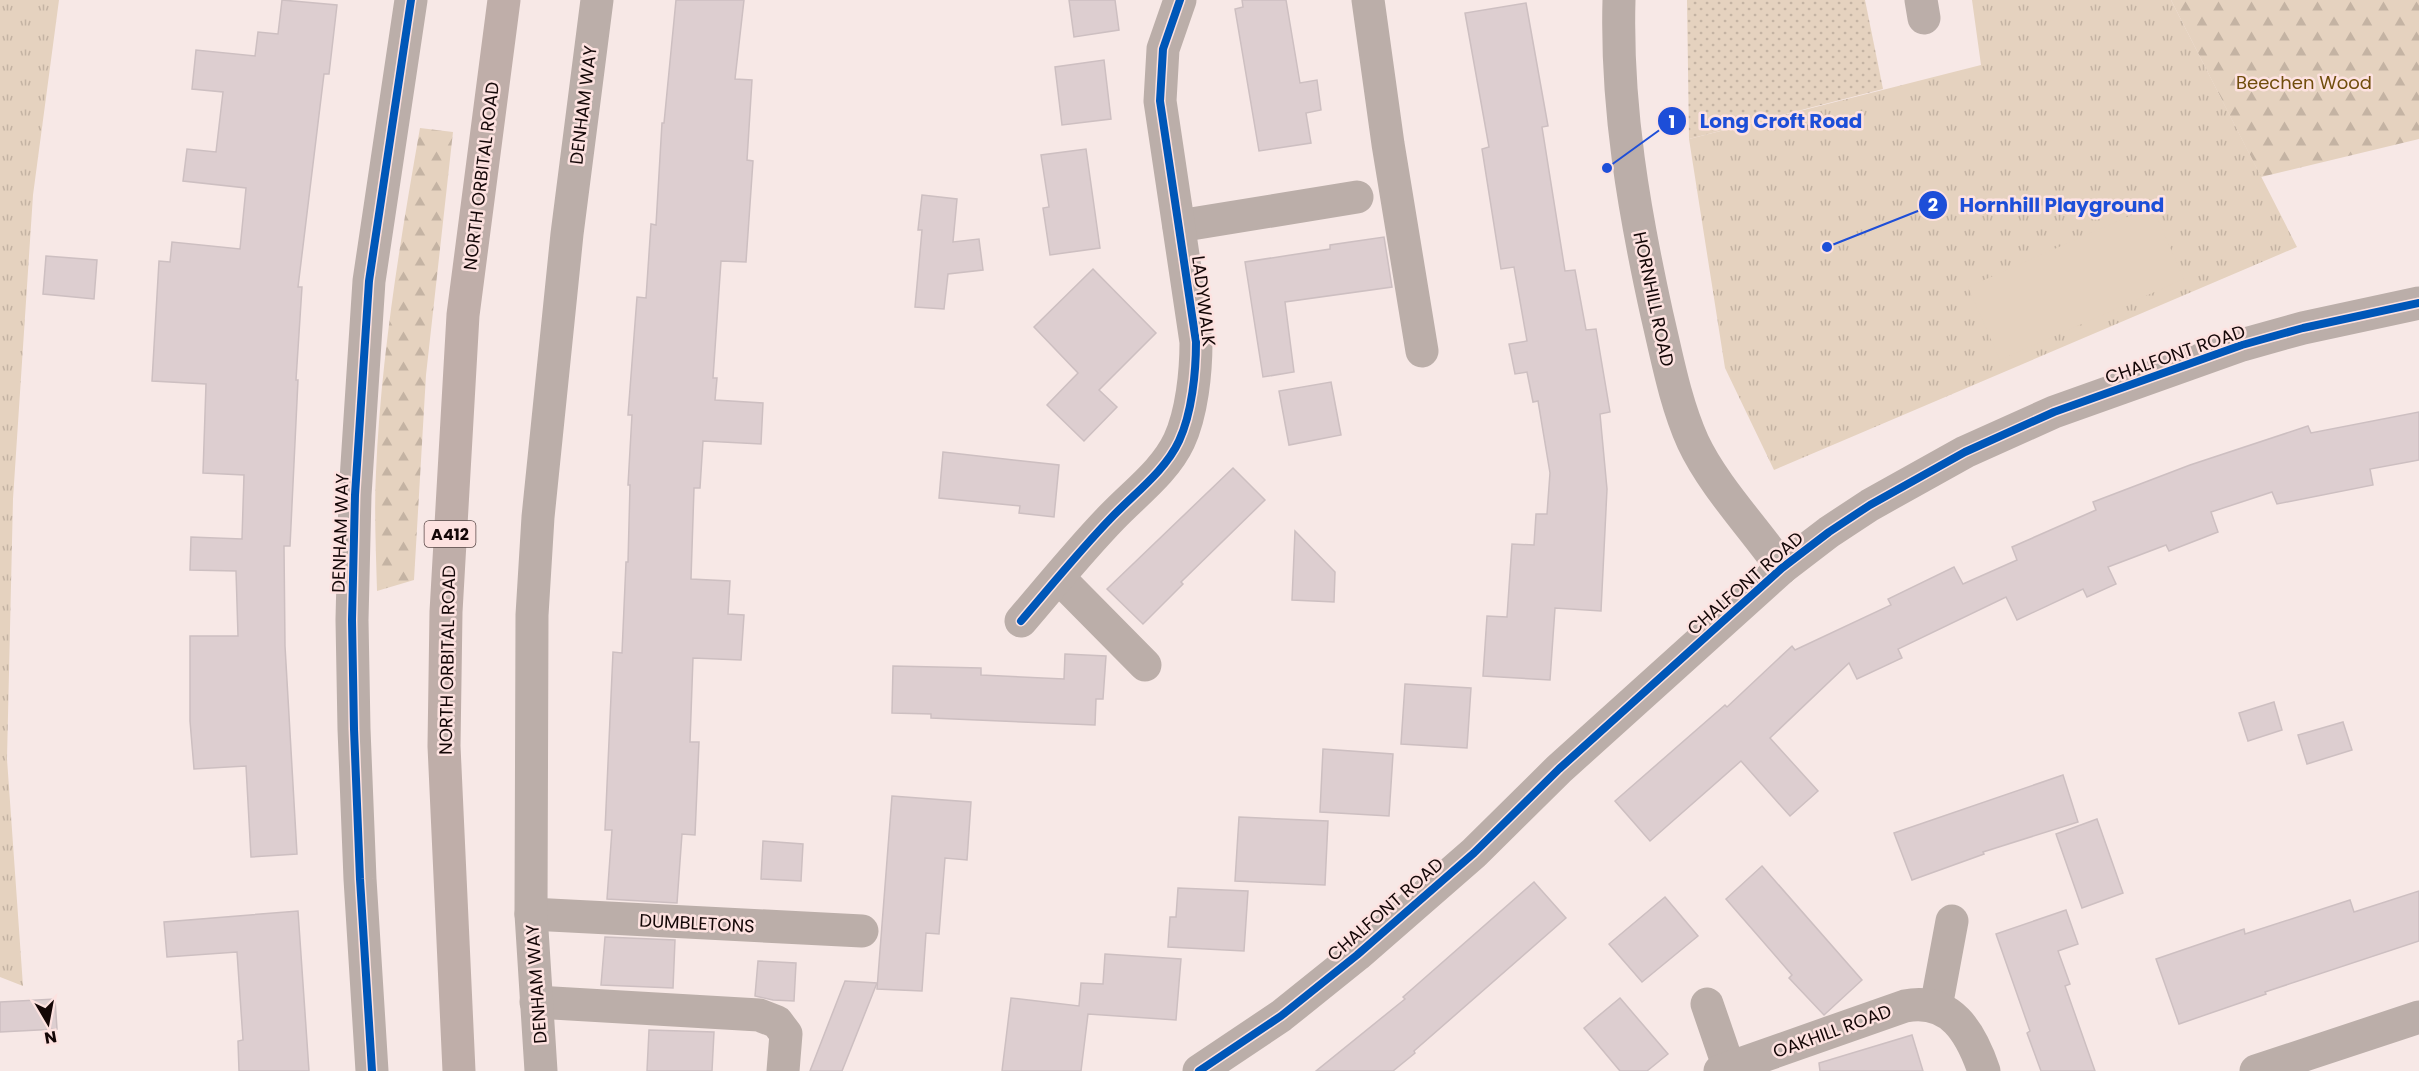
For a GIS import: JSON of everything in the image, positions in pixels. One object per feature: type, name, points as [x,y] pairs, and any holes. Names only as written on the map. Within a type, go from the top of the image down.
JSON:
[{"type":"main road","name":"NORTH ORBITAL ROAD","points":[[459,1071],[444,746],[447,588],[463,315],[504,0]]},
{"type":"street","name":"DENHAM WAY","points":[[372,1071],[360,879],[354,729],[352,620],[355,495],[369,282],[411,0]]},
{"type":"street","name":"DENHAM WAY","points":[[541,1071],[531,914],[532,615],[538,517],[567,234],[597,0]]},
{"type":"street","name":"LADYWALK","points":[[1021,621],[1110,519],[1161,466],[1179,440],[1196,369],[1196,342],[1160,101],[1160,74],[1162,50],[1180,0]]},
{"type":"street","points":[[1368,0],[1388,144],[1422,351]]},
{"type":"street","name":"HORNHILL ROAD","points":[[1619,0],[1620,87],[1625,142],[1636,217],[1670,372],[1694,443],[1722,489],[1782,568]]},
{"type":"street","points":[[1179,226],[1357,197]]},
{"type":"street","name":"CHALFONT ROAD","points":[[1199,1071],[1281,1016],[1357,955],[1474,853],[1559,769],[1782,568],[1829,531],[1870,505],[1965,452],[2054,412],[2242,345],[2303,328],[2419,303]]},
{"type":"street","points":[[1059,578],[1144,666]]},
{"type":"street","name":"DUMBLETONS","points":[[531,914],[862,931]]},
{"type":"street","points":[[1952,921],[1936,1007],[1959,1022],[1966,1031],[1984,1071]]},
{"type":"street","points":[[536,1002],[759,1016],[777,1022],[786,1034],[783,1071]]},
{"type":"street","name":"OAKHILL ROAD","points":[[1707,1004],[1725,1069],[1905,1006],[1917,1003],[1936,1007]]},
{"type":"street","points":[[2256,1071],[2419,1017]]},
{"type":"green space","points":[[0,0],[59,0],[33,195],[13,499],[7,759],[23,986],[0,977]]},
{"type":"green space","points":[[1687,0],[1865,0],[1883,89],[1689,139]]},
{"type":"green space","points":[[1972,0],[2171,0],[2297,247],[1774,470],[1725,368],[1689,139],[1981,65]]},
{"type":"green space","name":"Beechen Wood","points":[[2171,0],[2419,0],[2419,139],[2261,177]]},
{"type":"green space","points":[[420,128],[453,132],[426,375],[414,580],[377,591],[375,487],[382,385],[399,256]]},
{"type":"green space","points":[[2152,206],[2184,279],[2000,360],[1968,287]]},
{"type":"building","points":[[282,0],[337,5],[329,74],[324,74],[298,287],[302,287],[290,546],[284,546],[285,646],[297,854],[251,857],[246,766],[194,769],[190,721],[190,636],[238,636],[236,571],[190,570],[191,537],[242,539],[244,475],[203,473],[206,384],[152,381],[159,261],[170,262],[172,242],[240,249],[246,188],[183,181],[187,149],[216,152],[223,92],[192,89],[196,50],[255,56],[258,32],[278,34]]},
{"type":"building","points":[[676,0],[744,0],[735,79],[752,80],[747,160],[753,161],[746,262],[721,261],[713,378],[717,378],[715,400],[763,403],[761,444],[703,441],[700,488],[694,488],[691,579],[730,581],[728,614],[744,615],[741,660],[693,658],[690,742],[699,742],[695,835],[682,834],[677,903],[607,899],[612,830],[605,830],[613,652],[622,653],[626,562],[628,562],[630,485],[628,485],[632,415],[628,415],[637,297],[646,298],[651,224],[656,225],[662,123],[664,123]]},
{"type":"building","points":[[1069,0],[1115,0],[1119,30],[1074,37]]},
{"type":"building","points":[[1242,0],[1286,0],[1300,83],[1317,80],[1321,110],[1306,113],[1311,143],[1259,151],[1235,9],[1243,7]]},
{"type":"building","points":[[1526,3],[1548,126],[1542,127],[1565,271],[1575,270],[1586,330],[1596,329],[1610,412],[1600,414],[1607,489],[1601,611],[1555,608],[1550,680],[1483,676],[1487,616],[1507,617],[1512,544],[1534,545],[1536,514],[1547,514],[1550,473],[1538,401],[1533,402],[1527,372],[1515,374],[1509,344],[1527,341],[1514,267],[1501,269],[1482,149],[1489,147],[1465,13]]},
{"type":"building","points":[[1104,60],[1111,119],[1062,125],[1055,67]]},
{"type":"building","points":[[1086,149],[1100,248],[1050,255],[1043,208],[1049,207],[1041,155]]},
{"type":"building","points":[[922,195],[957,199],[953,242],[979,239],[983,270],[948,274],[944,309],[915,307],[922,230],[918,230]]},
{"type":"building","points":[[1384,237],[1392,287],[1285,302],[1294,372],[1263,377],[1245,262],[1330,249],[1330,245]]},
{"type":"building","points":[[46,256],[97,260],[94,299],[43,294]]},
{"type":"building","points":[[1093,269],[1156,333],[1099,390],[1117,407],[1084,441],[1047,405],[1078,373],[1034,327]]},
{"type":"building","points":[[1331,382],[1341,435],[1289,445],[1279,391]]},
{"type":"building","points":[[2419,412],[2419,460],[2370,469],[2373,485],[2277,504],[2272,492],[2211,512],[2218,532],[2169,551],[2166,545],[2108,567],[2116,584],[2087,597],[2083,589],[2017,620],[2006,597],[1898,649],[1902,658],[1857,679],[1849,663],[1770,738],[1818,791],[1790,816],[1741,761],[1650,841],[1615,801],[1725,705],[1727,707],[1792,646],[1795,650],[1891,605],[1888,599],[1954,567],[1963,584],[2017,560],[2012,547],[2096,510],[2093,502],[2190,465],[2308,426],[2311,433]]},
{"type":"building","points":[[943,452],[1059,465],[1054,517],[1019,513],[1020,506],[939,498]]},
{"type":"building","points":[[1233,468],[1265,500],[1181,582],[1183,584],[1143,624],[1107,589]]},
{"type":"building","points":[[1295,531],[1335,572],[1334,602],[1292,600]]},
{"type":"building","points":[[1065,654],[1106,656],[1103,699],[1096,699],[1095,725],[931,718],[931,714],[892,713],[893,666],[981,668],[981,675],[1064,679]]},
{"type":"building","points":[[1405,684],[1471,688],[1467,748],[1401,744]]},
{"type":"building","points":[[2274,702],[2282,730],[2248,741],[2239,713]]},
{"type":"building","points":[[2343,722],[2352,750],[2307,764],[2298,735]]},
{"type":"building","points":[[1323,749],[1393,754],[1389,816],[1320,812]]},
{"type":"building","points":[[2063,775],[2078,822],[1983,852],[1984,854],[1912,880],[1894,833]]},
{"type":"building","points":[[892,796],[971,802],[967,860],[945,858],[939,934],[926,933],[922,991],[877,989]]},
{"type":"building","points":[[1239,817],[1328,821],[1325,885],[1235,881]]},
{"type":"building","points":[[2097,819],[2123,893],[2082,908],[2056,834]]},
{"type":"building","points":[[763,841],[803,844],[801,881],[761,879]]},
{"type":"building","points":[[1762,866],[1862,980],[1824,1015],[1789,978],[1792,975],[1726,899]]},
{"type":"building","points":[[1534,882],[1566,918],[1414,1051],[1415,1053],[1393,1071],[1316,1071],[1405,999],[1403,997]]},
{"type":"building","points":[[1178,888],[1248,891],[1244,951],[1168,947],[1170,917],[1176,917]]},
{"type":"building","points":[[2419,891],[2419,941],[2265,992],[2266,994],[2179,1024],[2156,959],[2244,929],[2245,934],[2350,900],[2354,912]]},
{"type":"building","points":[[1665,897],[1698,936],[1642,982],[1609,944]]},
{"type":"building","points":[[2066,910],[2078,944],[2058,951],[2070,984],[2065,986],[2095,1071],[2041,1071],[2027,1033],[2030,1031],[1996,934]]},
{"type":"building","points":[[298,911],[309,1071],[239,1071],[238,1041],[243,1040],[237,952],[167,957],[164,922]]},
{"type":"building","points":[[605,937],[675,940],[673,988],[601,985]]},
{"type":"building","points":[[1105,954],[1181,959],[1176,1020],[1088,1014],[1081,1071],[1002,1071],[1011,998],[1079,1006],[1081,983],[1103,984]]},
{"type":"building","points":[[758,961],[796,963],[794,1001],[755,996]]},
{"type":"building","points":[[845,981],[877,983],[842,1071],[810,1071]]},
{"type":"building","points":[[1620,998],[1668,1054],[1647,1071],[1620,1071],[1584,1028]]},
{"type":"building","points":[[55,999],[57,1029],[0,1032],[0,1002]]},
{"type":"building","points":[[649,1030],[714,1032],[712,1071],[647,1071]]},
{"type":"building","points":[[1912,1035],[1923,1071],[1820,1071],[1819,1063]]},
{"type":"cycle path","points":[[372,1071],[360,879],[354,729],[352,620],[355,495],[369,281],[411,0]]},
{"type":"cycle path","points":[[1021,621],[1088,542],[1166,462],[1179,441],[1187,418],[1194,379],[1196,342],[1160,101],[1163,49],[1180,0]]},
{"type":"cycle path","points":[[1199,1071],[1281,1016],[1357,955],[1474,853],[1559,769],[1782,568],[1829,532],[1870,505],[1965,452],[2054,412],[2242,345],[2303,328],[2419,303]]},
{"type":"place","name":"Long Croft Road","points":[[1607,168]]},
{"type":"place","name":"Hornhill Playground","points":[[1827,247]]}]
